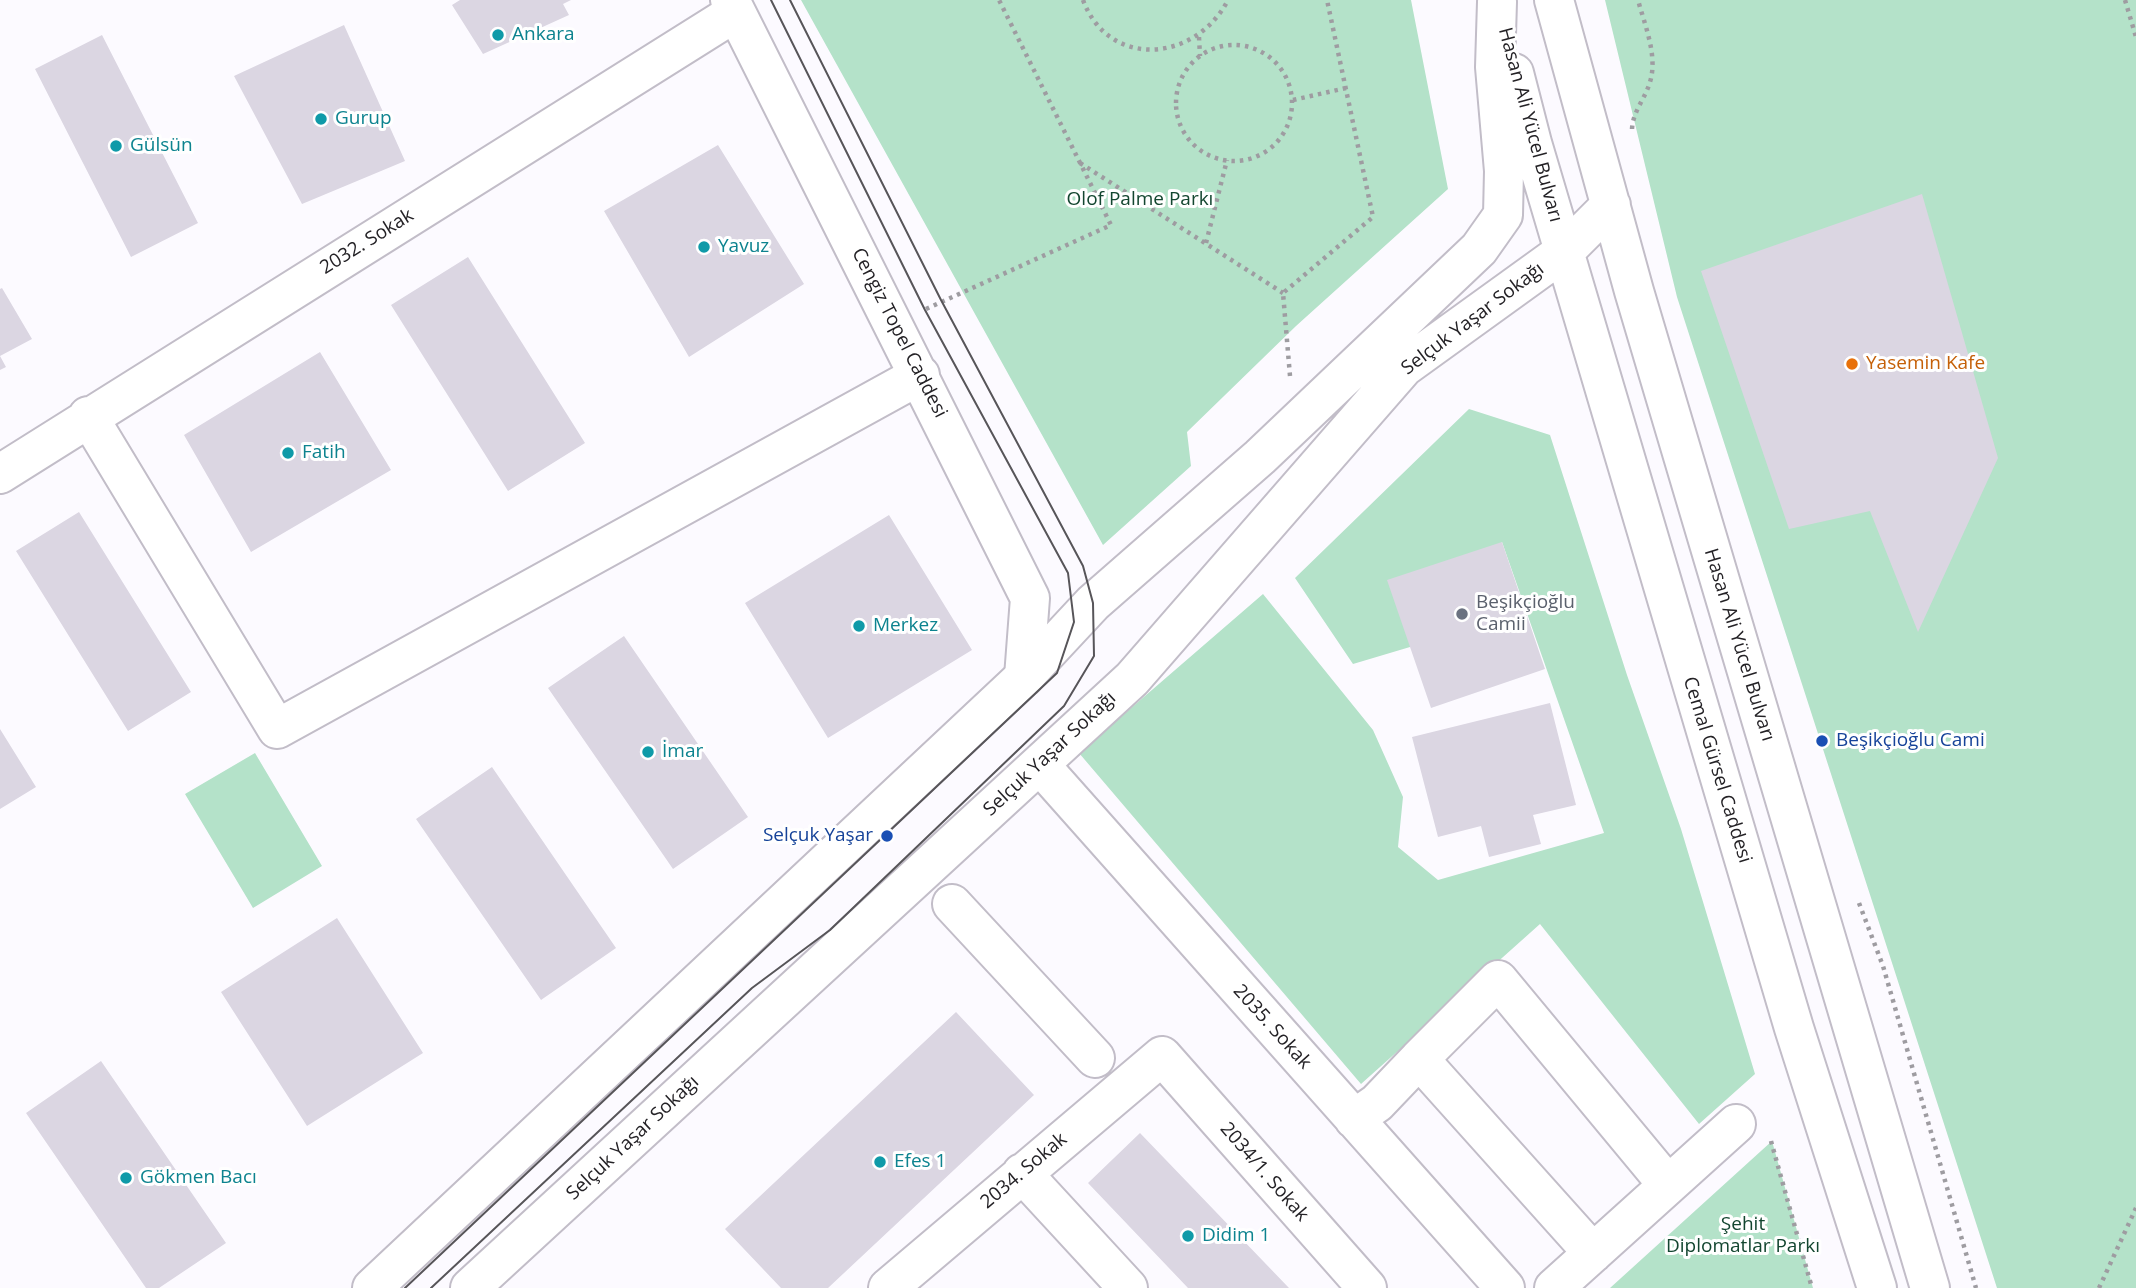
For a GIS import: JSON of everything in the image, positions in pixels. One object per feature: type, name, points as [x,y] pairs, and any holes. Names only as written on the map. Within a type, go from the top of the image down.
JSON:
[{"type":"main road","name":"Hasan Ali Yücel Bulvarı","points":[[1554,0],[1611,205],[1930,1288]]},
{"type":"main road","name":"Hasan Ali Yücel Bulvarı","points":[[1497,1],[1532,143],[1566,250]]},
{"type":"main road","points":[[372,1288],[1024,677],[1093,603],[1293,426],[1479,248],[1503,215],[1504,171],[1495,67],[1497,1]]},
{"type":"main road","name":"Cengiz Topel Caddesi","points":[[733,6],[1030,598],[1024,677]]},
{"type":"main road","name":"2032. Sokak","points":[[0,474],[733,6]]},
{"type":"main road","name":"Selçuk Yaşar Sokağı","points":[[470,1288],[1132,679],[1404,368],[1566,250],[1611,205]]},
{"type":"main road","name":"Cemal Gürsel Caddesi","points":[[1566,250],[1794,1028],[1877,1288]]},
{"type":"main road","points":[[88,416],[277,729],[920,375]]},
{"type":"main road","name":"2035. Sokak","points":[[1040,765],[1505,1288]]},
{"type":"main road","points":[[952,904],[1095,1058]]},
{"type":"main road","points":[[1354,1119],[1377,1103],[1497,980],[1668,1185]]},
{"type":"main road","name":"2034. Sokak","points":[[888,1288],[1162,1056]]},
{"type":"main road","name":"2034/1. Sokak","points":[[1162,1056],[1367,1288]]},
{"type":"main road","points":[[1419,1059],[1593,1253]]},
{"type":"main road","points":[[1554,1288],[1668,1185],[1749,1137]]},
{"type":"main road","points":[[1022,1173],[1128,1288]]},
{"type":"path","points":[[894,323],[1111,225],[999,0]]},
{"type":"path","points":[[1083,0],[1103,30],[1126,44],[1151,50],[1176,47],[1199,37],[1218,19],[1228,0]]},
{"type":"path","points":[[1283,293],[1373,217],[1327,0]]},
{"type":"path","points":[[1633,139],[1635,112],[1649,85],[1653,70],[1653,58],[1638,0]]},
{"type":"path","points":[[2125,0],[2136,37]]},
{"type":"path","points":[[1199,37],[1200,56]]},
{"type":"path","points":[[1226,45],[1246,45],[1264,52],[1279,64],[1289,81],[1293,100],[1291,119],[1283,136],[1269,150],[1252,159],[1213,158],[1197,148],[1184,134],[1177,116],[1176,96],[1181,78],[1192,62],[1200,56],[1226,45]]},
{"type":"path","points":[[1293,100],[1346,88]]},
{"type":"path","points":[[1206,243],[1227,160]]},
{"type":"path","points":[[1080,163],[1283,293]]},
{"type":"path","points":[[1283,293],[1293,426]]},
{"type":"path","points":[[1855,892],[1883,966],[1976,1288]]},
{"type":"path","points":[[1749,1137],[1772,1141],[1812,1288]]},
{"type":"path","points":[[2099,1288],[2136,1208]]},
{"type":"green space","name":"Olof Palme Parkı","points":[[801,0],[1411,0],[1448,189],[1296,326],[1187,432],[1191,466],[1103,545]]},
{"type":"green space","points":[[1605,0],[2136,0],[2136,1288],[1997,1288],[1677,297]]},
{"type":"green space","points":[[1469,409],[1550,435],[1627,675],[1681,829],[1755,1074],[1699,1124],[1540,924],[1361,1084],[1079,753],[1263,594],[1373,730],[1403,797],[1398,847],[1438,880],[1604,833],[1502,542],[1410,647],[1353,664],[1295,578]]},
{"type":"green space","points":[[255,753],[322,866],[253,908],[185,794]]},
{"type":"green space","name":"Şehit Diplomatlar Parkı","points":[[1772,1141],[1813,1288],[1610,1288]]},
{"type":"building","name":"Ankara","points":[[460,0],[571,0],[563,4],[569,15],[483,54],[452,5]]},
{"type":"building","name":"Gurup","points":[[344,25],[405,161],[302,204],[234,76]]},
{"type":"building","name":"Gülsün","points":[[102,35],[198,223],[131,257],[35,69]]},
{"type":"building","name":"Yavuz","points":[[718,145],[804,284],[689,357],[604,211]]},
{"type":"building","name":"Yasemin Kafe","points":[[1922,194],[1998,458],[1918,632],[1870,511],[1789,529],[1701,271]]},
{"type":"building","points":[[468,257],[585,443],[508,491],[391,305]]},
{"type":"building","points":[[2,288],[32,339],[0,356],[0,289]]},
{"type":"building","name":"Fatih","points":[[320,352],[391,470],[251,552],[184,435]]},
{"type":"building","points":[[0,356],[6,367],[0,370]]},
{"type":"building","points":[[79,512],[191,692],[128,731],[16,551]]},
{"type":"building","name":"Merkez","points":[[889,515],[972,650],[828,738],[745,603]]},
{"type":"building","name":"Beşikçioğlu Camii","points":[[1502,542],[1545,669],[1431,708],[1387,580]]},
{"type":"building","name":"İmar","points":[[624,636],[748,817],[673,869],[548,688]]},
{"type":"building","points":[[1550,703],[1576,805],[1533,815],[1541,844],[1489,857],[1481,826],[1438,837],[1412,737]]},
{"type":"building","points":[[0,729],[36,787],[0,809]]},
{"type":"building","points":[[492,767],[616,948],[541,1000],[416,819]]},
{"type":"building","points":[[337,918],[423,1053],[307,1126],[221,992]]},
{"type":"building","name":"Efes 1","points":[[956,1012],[1034,1095],[828,1288],[781,1288],[725,1229]]},
{"type":"building","name":"Gökmen Bacı","points":[[101,1061],[226,1243],[159,1288],[146,1288],[26,1113]]},
{"type":"building","name":"Didim 1","points":[[1140,1133],[1289,1288],[1188,1288],[1088,1183]]},
{"type":"tram line","points":[[405,1288],[1057,673],[1074,622],[1068,573],[925,310],[771,0]]},
{"type":"tram line","points":[[431,1288],[752,988],[830,930],[1064,706],[1094,656],[1093,603],[1083,566],[941,300],[790,0]]},
{"type":"place","name":"Ankara","points":[[498,35]]},
{"type":"place","name":"Gurup","points":[[321,119]]},
{"type":"place","name":"Gülsün","points":[[116,146]]},
{"type":"place","name":"Yavuz","points":[[704,247]]},
{"type":"place","name":"Yasemin Kafe","points":[[1852,364]]},
{"type":"place","name":"Fatih","points":[[288,453]]},
{"type":"place","name":"Beşikçioğlu Camii","points":[[1462,614]]},
{"type":"place","name":"Merkez","points":[[859,626]]},
{"type":"place","name":"Beşikçioğlu Cami","points":[[1822,741]]},
{"type":"place","name":"İmar","points":[[648,752]]},
{"type":"place","name":"Selçuk Yaşar","points":[[887,836]]},
{"type":"place","name":"Efes 1","points":[[880,1162]]},
{"type":"place","name":"Gökmen Bacı","points":[[126,1178]]},
{"type":"place","name":"Didim 1","points":[[1188,1236]]}]
